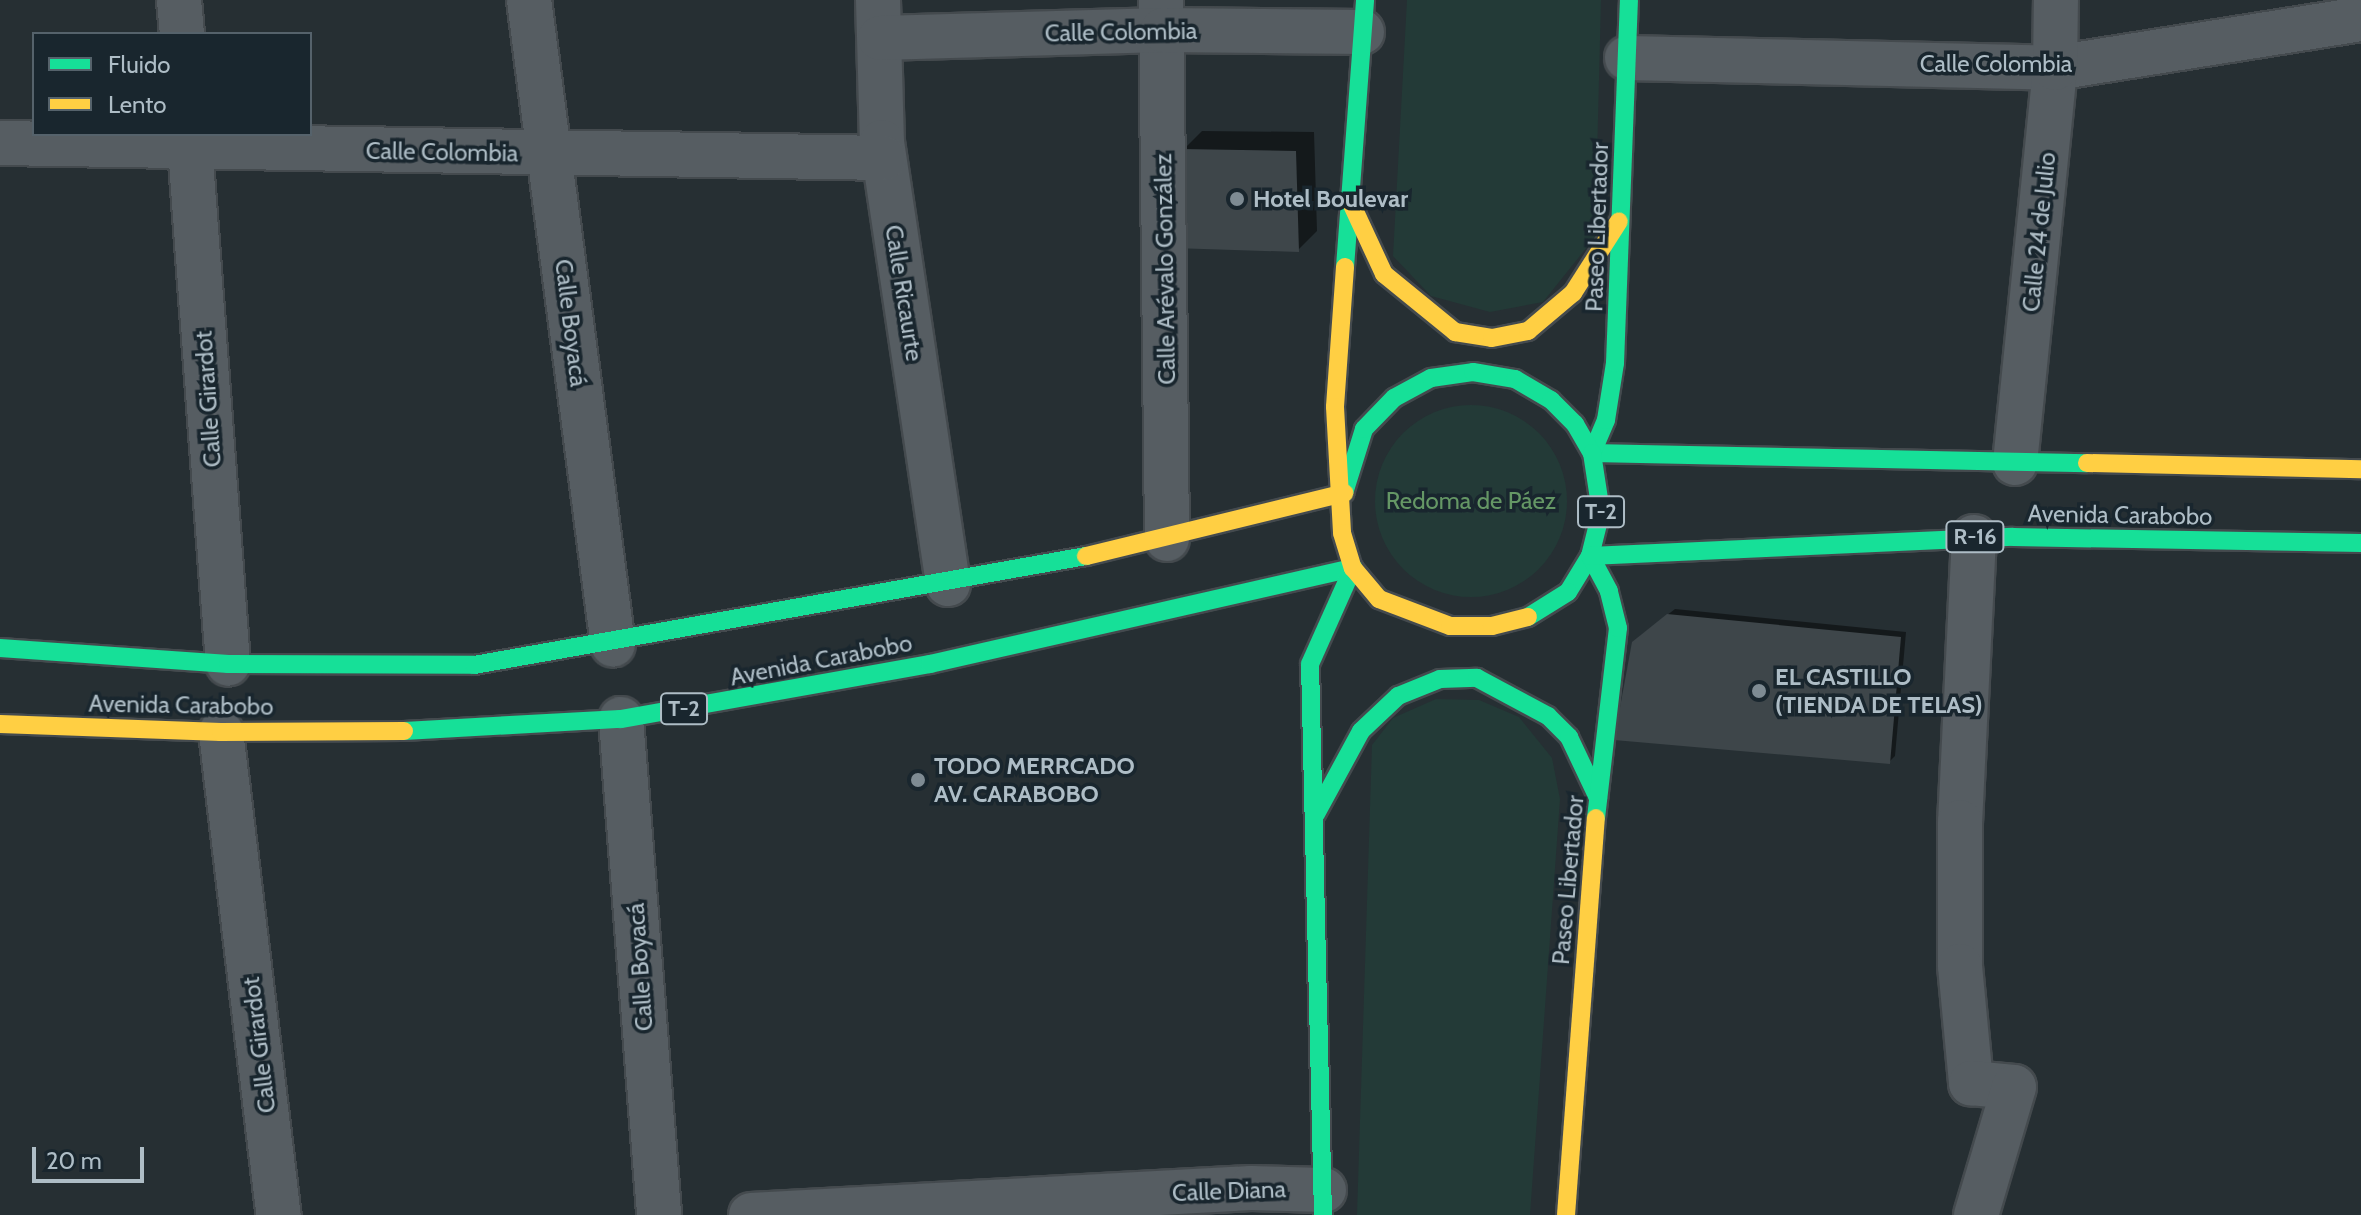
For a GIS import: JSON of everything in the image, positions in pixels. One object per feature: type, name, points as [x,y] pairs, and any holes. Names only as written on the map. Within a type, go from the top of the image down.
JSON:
[{"type":"main road","name":"Paseo Libertador","points":[[1592,453],[1606,420],[1615,363],[1629,0]]},
{"type":"main road","name":"T-2","points":[[1344,493],[1364,429],[1394,398],[1431,378],[1473,372],[1515,379],[1551,400],[1592,453],[1601,512],[1590,556],[1568,592],[1535,615],[1492,626],[1450,626],[1410,612],[1379,599],[1353,568],[1342,533],[1344,493],[1335,407],[1364,16]]},
{"type":"main road","points":[[1352,205],[1384,274],[1455,332],[1492,338],[1528,331],[1573,293],[1621,219]]},
{"type":"main road","name":"Avenida Carabobo","points":[[1592,453],[2361,469]]},
{"type":"main road","name":"Avenida Carabobo","points":[[0,648],[228,664],[474,665],[613,645],[948,584],[1167,539],[1344,493]]},
{"type":"main road","name":"Avenida Carabobo","points":[[1590,556],[1974,537],[2361,543]]},
{"type":"main road","name":"Paseo Libertador","points":[[1566,1215],[1598,798],[1618,628],[1609,591],[1590,556]]},
{"type":"main road","name":"Avenida Carabobo","points":[[0,724],[221,732],[423,731],[621,719],[915,667],[1353,568]]},
{"type":"main road","points":[[1324,1202],[1310,664],[1353,568]]},
{"type":"main road","points":[[1316,815],[1361,731],[1398,696],[1440,679],[1477,678],[1548,716],[1569,737],[1598,798]]},
{"type":"street","points":[[179,0],[182,32]]},
{"type":"street","name":"Calle Boyacá","points":[[529,0],[613,645]]},
{"type":"street","name":"Calle 24 de Julio","points":[[2015,463],[2055,68],[2056,0]]},
{"type":"street","name":"Calle Arévalo González","points":[[1162,15],[1167,539]]},
{"type":"street","name":"Calle Colombia","points":[[879,19],[1364,16]]},
{"type":"street","name":"Calle Ricaurte","points":[[879,19],[884,158],[948,584]]},
{"type":"street","name":"Calle Colombia","points":[[1627,58],[2055,68],[2361,19]]},
{"type":"street","name":"Calle Colombia","points":[[0,143],[190,141],[550,154],[884,158]]},
{"type":"street","name":"Calle Girardot","points":[[190,141],[228,664]]},
{"type":"street","points":[[1974,537],[1960,822],[1960,966],[1971,1083],[2014,1087],[1976,1215]]},
{"type":"street","name":"Calle Boyacá","points":[[621,719],[659,1215]]},
{"type":"street","name":"Calle Girardot","points":[[221,732],[279,1215]]},
{"type":"street","name":"Calle Diana","points":[[751,1215],[1251,1188],[1324,1202]]},
{"type":"green space","points":[[1407,0],[1601,0],[1595,237],[1543,302],[1490,312],[1431,296],[1393,256]]},
{"type":"green space","name":"Redoma de Páez","points":[[1471,405],[1508,413],[1539,433],[1559,464],[1567,501],[1559,538],[1539,569],[1508,589],[1471,597],[1434,589],[1403,569],[1383,538],[1375,501],[1383,464],[1403,433],[1434,413]]},
{"type":"green space","points":[[1436,699],[1479,700],[1519,717],[1552,758],[1560,799],[1530,1215],[1357,1215],[1372,745],[1393,718]]},
{"type":"building","name":"Hotel Boulevar","points":[[1181,149],[1296,151],[1299,252],[1173,248]]},
{"type":"building","name":"EL CASTILLO (TIENDA DE TELAS)","points":[[1667,614],[1901,637],[1890,764],[1614,740],[1632,642]]},
{"type":"traffic: fast","points":[[1345,267],[1365,0]]},
{"type":"traffic: fast","points":[[1592,453],[1606,420],[1615,363],[1629,0]]},
{"type":"traffic: fast","points":[[1344,493],[1364,429],[1394,398],[1431,378],[1473,372],[1515,379],[1551,400],[1575,424],[1592,453],[1601,512],[1590,556],[1568,592],[1528,617]]},
{"type":"traffic: fast","points":[[1592,453],[2087,463]]},
{"type":"traffic: fast","points":[[1596,818],[1618,628],[1609,591],[1590,556],[2013,537],[2361,543]]},
{"type":"traffic: fast","points":[[0,648],[228,664],[474,665],[1086,556]]},
{"type":"traffic: fast","points":[[1323,1215],[1310,664],[1353,568]]},
{"type":"traffic: fast","points":[[404,731],[621,719],[930,664],[1353,568]]},
{"type":"traffic: fast","points":[[1316,814],[1361,731],[1398,696],[1440,679],[1477,678],[1548,716],[1569,737],[1598,798]]},
{"type":"traffic: slow","points":[[1352,205],[1384,274],[1455,332],[1492,338],[1528,331],[1573,293],[1619,221]]},
{"type":"traffic: slow","points":[[1345,267],[1335,407],[1342,533],[1353,568],[1379,599],[1450,626],[1492,626],[1528,617]]},
{"type":"traffic: slow","points":[[2087,463],[2361,469]]},
{"type":"traffic: slow","points":[[1086,556],[1344,493]]},
{"type":"traffic: slow","points":[[0,724],[221,732],[404,731]]},
{"type":"traffic: slow","points":[[1566,1215],[1596,818]]},
{"type":"place","name":"Hotel Boulevar","points":[[1237,199]]},
{"type":"place","name":"EL CASTILLO (TIENDA DE TELAS)","points":[[1759,691]]},
{"type":"place","name":"TODO MERRCADO AV. CARABOBO","points":[[918,780]]}]
